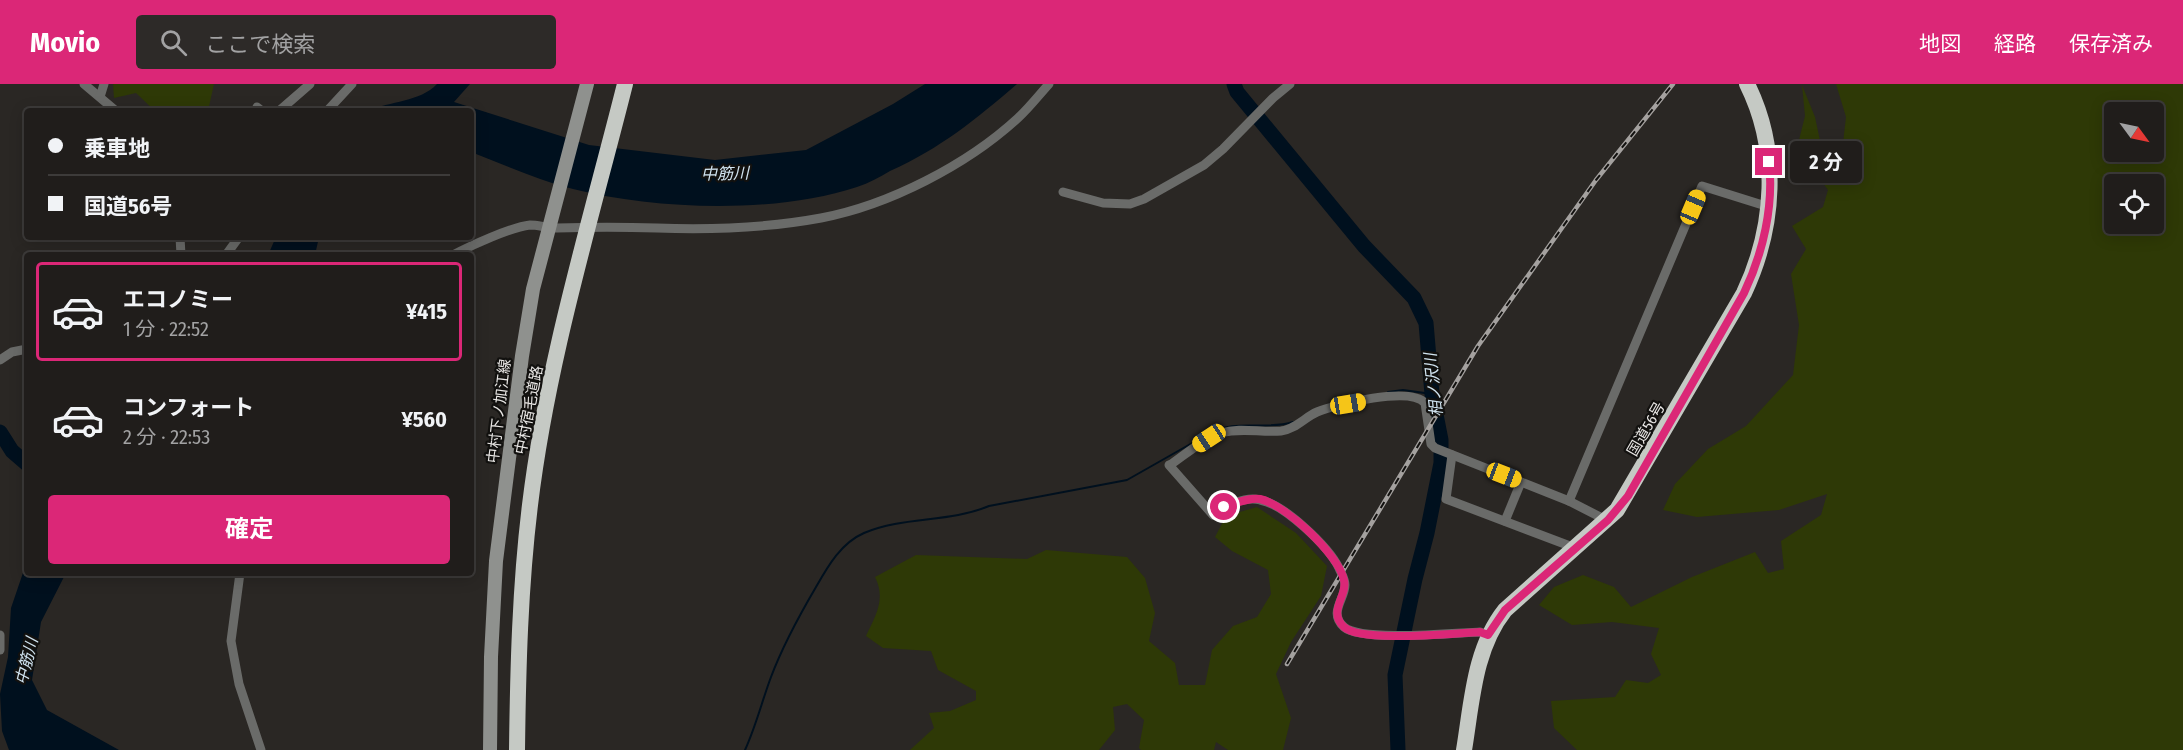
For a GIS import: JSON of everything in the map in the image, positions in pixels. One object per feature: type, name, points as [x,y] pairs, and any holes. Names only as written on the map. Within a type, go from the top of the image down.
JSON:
[{"type":"highway","name":"中村宿毛道路","points":[[517,750],[519,635],[530,503],[556,362],[625,84]]},
{"type":"highway","name":"国道56号","points":[[1464,750],[1481,654],[1488,635],[1505,610],[1608,520],[1628,496],[1755,270],[1769,207],[1771,178],[1761,118],[1747,84]]},
{"type":"main road","name":"中村下ノ加江線","points":[[490,750],[491,657],[496,561],[529,311],[549,222],[586,84]]},
{"type":"street","points":[[84,84],[112,108]]},
{"type":"street","points":[[100,98],[104,84]]},
{"type":"street","points":[[282,108],[310,84]]},
{"type":"street","points":[[330,108],[352,84]]},
{"type":"street","points":[[461,252],[521,228],[549,222],[594,226],[714,230],[768,226],[823,218],[874,202],[950,168],[983,147],[1019,117],[1049,84]]},
{"type":"street","points":[[1063,192],[1103,203],[1130,204],[1144,199],[1204,165],[1224,149],[1290,84]]},
{"type":"street","points":[[1569,501],[1702,186],[1769,207]]},
{"type":"street","points":[[0,360],[12,352],[24,350]]},
{"type":"street","points":[[1488,635],[1480,632],[1373,636],[1354,632],[1344,627],[1337,615],[1337,606],[1345,587],[1344,579],[1337,564],[1321,544],[1299,523],[1260,499],[1224,507],[1213,515],[1169,465],[1222,433],[1246,429],[1282,431],[1298,425],[1316,412],[1392,396],[1409,395],[1425,403],[1431,444],[1435,448],[1569,501],[1608,520]]},
{"type":"street","points":[[1450,454],[1446,499],[1570,546],[1573,551]]},
{"type":"street","points":[[1505,521],[1521,482]]},
{"type":"street","points":[[240,576],[231,641],[239,684],[261,750]]},
{"type":"street","points":[[0,635],[0,650]]},
{"type":"green space","points":[[113,84],[214,84],[209,108],[152,108],[136,93],[114,98]]},
{"type":"green space","points":[[1836,84],[2183,84],[2183,750],[1577,750],[1554,728],[1551,701],[1615,697],[1626,680],[1648,683],[1661,675],[1651,654],[1659,628],[1612,622],[1572,625],[1539,605],[1554,587],[1583,575],[1614,587],[1631,607],[1692,577],[1755,552],[1768,573],[1784,569],[1781,541],[1821,515],[1827,494],[1779,510],[1697,517],[1663,510],[1675,484],[1708,449],[1746,426],[1793,375],[1799,325],[1791,274],[1806,249],[1792,226],[1823,207],[1828,190],[1797,148],[1805,116],[1802,85],[1815,117],[1822,150],[1843,143],[1846,117]]},
{"type":"green space","points":[[1257,507],[1296,533],[1327,566],[1321,596],[1291,642],[1276,674],[1291,718],[1283,750],[1228,750],[1216,742],[1214,750],[1141,750],[1139,748],[1144,720],[1127,704],[1113,707],[1115,730],[1099,750],[910,750],[934,728],[929,713],[950,711],[976,700],[976,691],[938,670],[931,651],[883,648],[866,636],[880,600],[875,577],[916,555],[1027,559],[1046,550],[1127,557],[1145,578],[1155,613],[1149,641],[1175,663],[1179,685],[1205,685],[1212,650],[1233,626],[1257,617],[1271,594],[1268,570],[1232,551],[1215,537],[1226,516]]},
{"type":"water","points":[[437,84],[470,84],[454,102],[473,108],[377,108],[413,98]]},
{"type":"water","name":"中筋川","points":[[925,84],[1017,84],[972,121],[925,153],[866,184],[825,196],[753,205],[678,205],[606,196],[573,189],[474,153],[474,108],[589,145],[715,160],[806,150],[893,104]]},
{"type":"water","points":[[275,240],[318,240],[316,252],[269,252]]},
{"type":"water","name":"中筋川","points":[[24,570],[24,576],[64,576],[41,622],[32,680],[47,710],[119,750],[9,750],[2,731],[0,694],[8,657],[11,608]]},
{"type":"waterway","name":"相ノ沢川","points":[[1234,84],[1237,92],[1364,246],[1414,298],[1426,323],[1432,394],[1441,440],[1441,463],[1395,675],[1398,750]]},
{"type":"waterway","points":[[1388,392],[1403,390],[1432,394]]},
{"type":"waterway","points":[[1208,434],[1229,427],[1293,422]]},
{"type":"waterway","points":[[0,432],[12,451],[24,461]]},
{"type":"waterway","points":[[745,750],[771,677],[792,631],[830,563],[856,537],[895,524],[958,515],[989,506],[1127,480],[1201,438]]},
{"type":"railway","points":[[1287,664],[1478,346],[1596,180],[1673,84]]},
{"type":"route","points":[[1224,507],[1260,499],[1299,523],[1321,544],[1337,564],[1344,579],[1345,587],[1337,606],[1337,615],[1344,627],[1354,632],[1373,636],[1480,632],[1488,635],[1505,610],[1608,520],[1628,496],[1755,270],[1769,207],[1771,178],[1769,162]]}]
